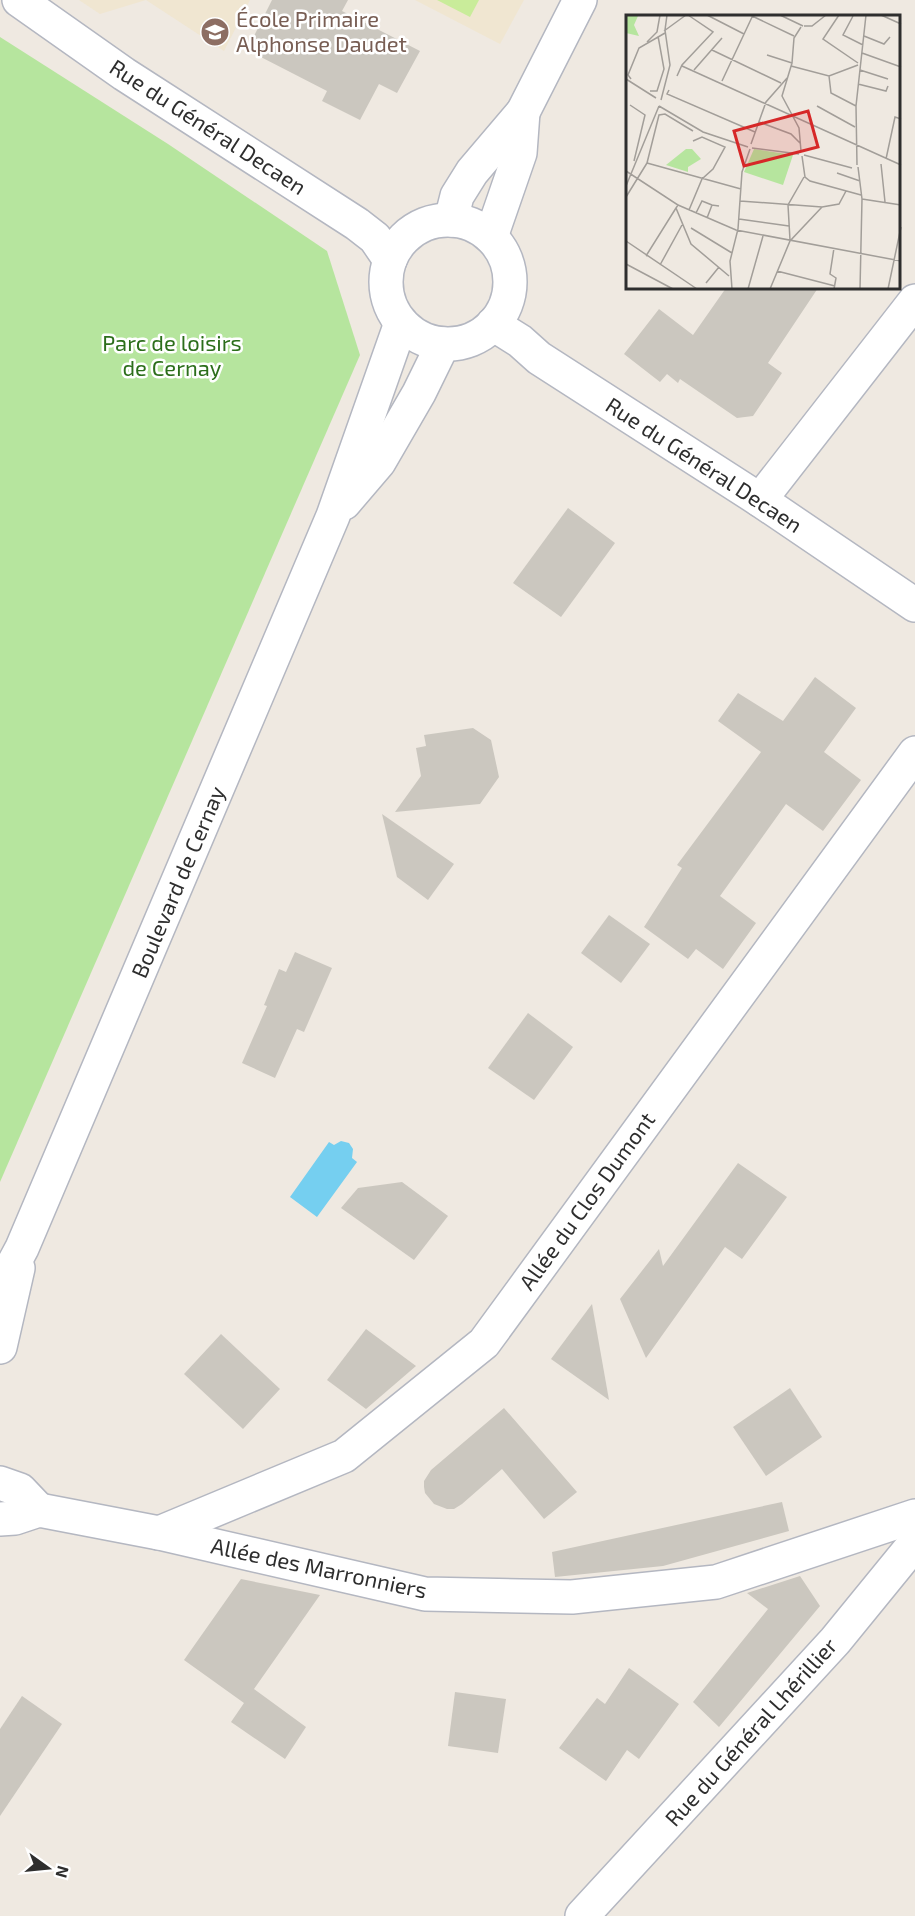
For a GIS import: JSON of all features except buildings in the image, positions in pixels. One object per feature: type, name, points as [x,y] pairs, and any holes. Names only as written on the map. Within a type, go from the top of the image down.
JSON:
[{"type":"street","name":"Rue du Général Decaen","points":[[19,0],[124,74],[357,224],[375,238],[390,261]]},
{"type":"street","points":[[451,220],[458,196],[472,172],[523,112],[580,0]]},
{"type":"street","points":[[491,237],[520,153],[523,112]]},
{"type":"street","points":[[451,220],[466,222],[491,237],[500,249],[508,267],[510,284],[501,314],[494,324],[470,340],[443,344],[427,341],[401,323],[392,309],[387,293],[387,277],[390,261],[396,248],[406,236],[435,221],[451,220]]},
{"type":"street","points":[[760,500],[915,301]]},
{"type":"street","name":"Boulevard de Cernay","points":[[0,1289],[22,1248],[333,516],[401,323]]},
{"type":"street","name":"Rue du Général Decaen","points":[[494,324],[520,341],[539,358],[760,500],[915,605]]},
{"type":"street","name":"Boulevard de Cernay","points":[[333,516],[379,462],[419,393],[443,344]]},
{"type":"street","name":"Allée du Clos Dumont","points":[[159,1533],[344,1456],[484,1343],[915,753]]},
{"type":"street","name":"Boulevard de Cernay","points":[[0,1347],[22,1248]]},
{"type":"street","points":[[0,1483],[20,1490],[39,1510]]},
{"type":"street","name":"Allée des Marronniers","points":[[0,1519],[15,1518],[39,1510],[159,1533],[425,1594],[572,1597],[716,1582],[915,1516]]},
{"type":"street","name":"Rue du Général Lhérillier","points":[[582,1916],[835,1641],[915,1543]]},
{"type":"shaded area","points":[[79,0],[146,0],[100,14]]},
{"type":"shaded area","name":"École Primaire Alphonse Daudet","points":[[146,0],[250,0],[224,51]]},
{"type":"shaded area","name":"École Primaire Alphonse Daudet","points":[[415,0],[524,0],[500,44]]},
{"type":"green space","points":[[437,0],[479,0],[470,17]]},
{"type":"green space","name":"Parc de loisirs de Cernay","points":[[0,37],[168,144],[327,251],[360,355],[0,1182]]},
{"type":"water","points":[[341,1141],[349,1143],[353,1149],[352,1158],[357,1162],[317,1217],[290,1197],[329,1142],[334,1145]]},
{"type":"place","name":"École Primaire Alphonse Daudet","points":[[215,32]]}]
